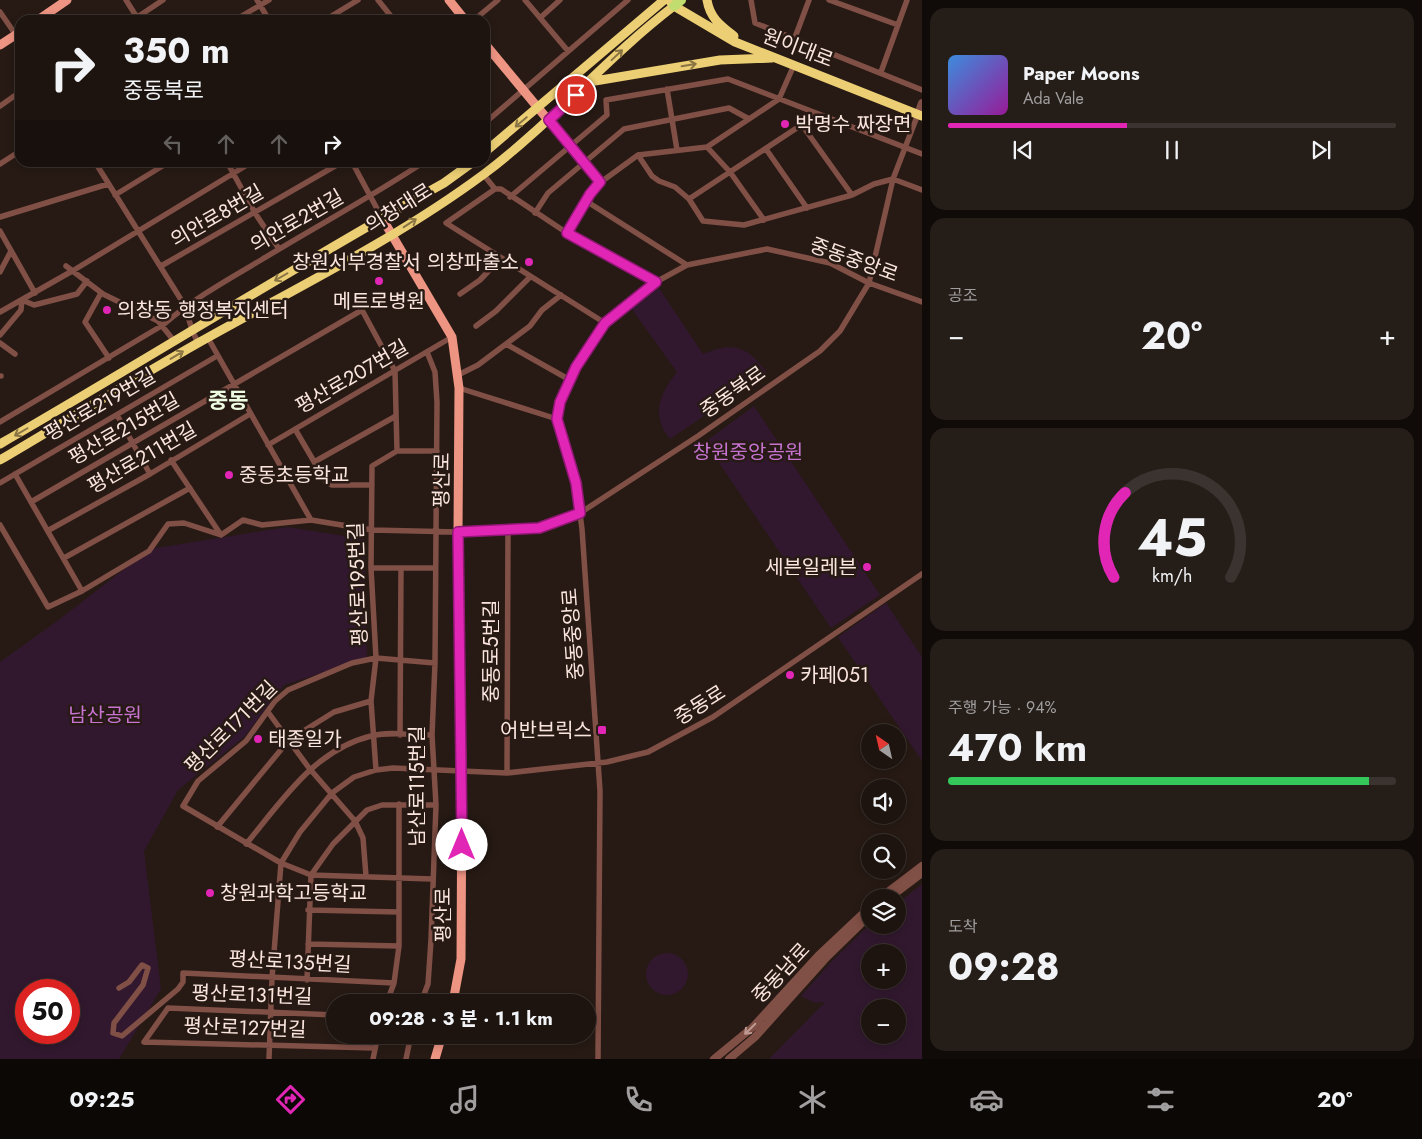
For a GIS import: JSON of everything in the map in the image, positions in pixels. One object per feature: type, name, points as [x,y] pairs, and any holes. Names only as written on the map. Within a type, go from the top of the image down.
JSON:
[{"type":"main road","points":[[45,15],[66,0]]},
{"type":"main road","points":[[449,0],[461,15]]},
{"type":"main road","points":[[490,148],[664,0]]},
{"type":"main road","points":[[707,0],[709,12],[717,23],[734,36],[776,58]]},
{"type":"main road","name":"원이대로","points":[[675,2],[735,42],[920,115]]},
{"type":"main road","name":"의창대로","points":[[0,460],[198,343],[392,234],[483,174],[549,120],[675,2]]},
{"type":"main road","points":[[2,41],[15,37]]},
{"type":"main road","points":[[490,50],[549,120]]},
{"type":"main road","points":[[589,82],[720,60],[776,58]]},
{"type":"main road","name":"의창대로","points":[[0,444],[444,183],[466,167]]},
{"type":"main road","name":"평산로","points":[[382,218],[452,337],[458,376],[458,532],[462,770],[461,959],[455,994]]},
{"type":"main road","points":[[434,1059],[438,1045]]},
{"type":"street","points":[[126,0],[134,15]]},
{"type":"street","points":[[141,15],[162,0]]},
{"type":"street","points":[[242,15],[259,2],[269,0]]},
{"type":"street","points":[[333,15],[358,0]]},
{"type":"street","points":[[378,0],[390,15]]},
{"type":"street","points":[[480,15],[498,0]]},
{"type":"street","points":[[525,0],[568,51]]},
{"type":"street","points":[[540,18],[560,0]]},
{"type":"street","points":[[490,119],[628,0]]},
{"type":"street","points":[[751,0],[756,23],[794,40],[881,72],[922,90]]},
{"type":"street","points":[[794,40],[809,0]]},
{"type":"street","points":[[829,0],[898,24]]},
{"type":"street","points":[[881,72],[907,0]]},
{"type":"street","points":[[259,2],[267,15]]},
{"type":"street","points":[[0,12],[15,31]]},
{"type":"street","points":[[567,233],[600,182],[638,155],[707,147],[779,99],[794,65]]},
{"type":"street","points":[[510,197],[607,114],[606,100],[728,79],[922,154]]},
{"type":"street","points":[[667,89],[677,150]]},
{"type":"street","points":[[0,106],[15,96]]},
{"type":"street","points":[[920,115],[922,102]]},
{"type":"street","points":[[535,213],[548,194],[624,129],[729,108],[749,119]]},
{"type":"street","points":[[689,199],[818,114]]},
{"type":"street","name":"중동북로","points":[[221,535],[242,520],[262,525],[311,520],[372,530],[458,532],[539,528],[580,513],[698,436],[820,351],[840,332],[869,283],[893,179],[904,147],[920,115]]},
{"type":"street","points":[[549,120],[600,182]]},
{"type":"street","points":[[802,126],[852,195]]},
{"type":"street","points":[[707,147],[730,172],[764,220]]},
{"type":"street","points":[[766,149],[807,208]]},
{"type":"street","points":[[0,164],[15,154]]},
{"type":"street","points":[[638,155],[652,176],[675,187],[689,199],[703,221],[744,225],[852,195],[874,184],[893,179],[922,190]]},
{"type":"street","points":[[98,167],[185,306],[198,343]]},
{"type":"street","points":[[115,195],[160,167]]},
{"type":"street","points":[[230,167],[255,212],[279,248]]},
{"type":"street","points":[[0,312],[74,270],[244,167]]},
{"type":"street","name":"의안로8번길","points":[[161,266],[333,167]]},
{"type":"street","points":[[355,167],[382,218]]},
{"type":"street","name":"의안로2번길","points":[[0,422],[163,325],[185,306],[279,248],[370,197],[416,167]]},
{"type":"street","points":[[483,174],[495,189]]},
{"type":"street","points":[[0,217],[108,184]]},
{"type":"street","points":[[605,323],[446,223],[495,189],[502,190],[567,233],[656,282]]},
{"type":"street","points":[[586,201],[686,265]]},
{"type":"street","points":[[0,231],[3,243],[11,251],[34,293]]},
{"type":"street","name":"중동중앙로","points":[[598,1059],[600,791],[580,513],[576,483],[557,419],[560,402],[589,345],[605,323],[656,282],[686,265],[767,249],[830,263],[869,283],[922,302]]},
{"type":"street","points":[[0,272],[11,251]]},
{"type":"street","points":[[460,294],[480,280],[501,258]]},
{"type":"street","points":[[66,266],[74,270],[101,293],[163,325],[175,342]]},
{"type":"street","points":[[476,326],[496,311],[530,277]]},
{"type":"street","points":[[22,300],[34,305],[76,294],[87,281]]},
{"type":"street","points":[[101,293],[85,322],[109,358]]},
{"type":"street","points":[[458,376],[478,365],[530,326],[542,310],[561,295]]},
{"type":"street","points":[[0,335],[21,310],[22,300]]},
{"type":"street","name":"평산로215번길","points":[[31,502],[362,310],[395,371]]},
{"type":"street","name":"평산로207번길","points":[[268,444],[452,337]]},
{"type":"street","points":[[208,338],[311,520]]},
{"type":"street","points":[[0,343],[15,354]]},
{"type":"street","points":[[506,344],[570,380]]},
{"type":"street","name":"남산로115번길","points":[[424,994],[428,984],[436,805],[432,735],[435,663],[435,372],[427,352]]},
{"type":"street","name":"평산로219번길","points":[[0,483],[217,356]]},
{"type":"street","points":[[395,371],[397,451],[436,451]]},
{"type":"street","points":[[459,388],[557,419]]},
{"type":"street","name":"평산로211번길","points":[[48,530],[150,474],[250,414]]},
{"type":"street","points":[[116,416],[150,474]]},
{"type":"street","points":[[314,462],[396,416]]},
{"type":"street","points":[[295,429],[324,479],[332,485],[372,485]]},
{"type":"street","name":"평산로195번길","points":[[376,770],[371,701],[376,658],[371,568],[372,466],[397,451]]},
{"type":"street","points":[[171,460],[221,535]]},
{"type":"street","points":[[15,474],[82,591]]},
{"type":"street","points":[[64,558],[190,488]]},
{"type":"street","points":[[0,526],[48,607],[82,591],[148,551],[168,524],[184,523],[221,535]]},
{"type":"street","name":"중동로5번길","points":[[507,773],[508,529]]},
{"type":"street","points":[[371,568],[435,568]]},
{"type":"street","points":[[400,735],[402,662],[401,568]]},
{"type":"street","name":"중동로","points":[[281,864],[300,832],[332,793],[354,777],[376,770],[394,768],[507,773],[598,763],[639,756],[682,736],[713,717],[922,574]]},
{"type":"street","name":"평산로171번길","points":[[217,827],[183,806],[198,781],[246,741],[275,701],[288,690],[352,662],[376,658],[402,662],[435,663]]},
{"type":"street","points":[[371,701],[334,712],[289,740],[217,827],[281,864],[310,875],[432,879]]},
{"type":"street","points":[[268,712],[309,768],[355,821],[364,838],[366,876]]},
{"type":"street","points":[[246,844],[309,768],[338,748],[372,735],[432,735]]},
{"type":"street","points":[[390,994],[394,983],[399,946],[399,804]]},
{"type":"street","points":[[308,980],[310,875],[333,844],[367,810],[382,805],[436,805]]},
{"type":"street","points":[[269,1059],[272,978],[281,864]]},
{"type":"street","points":[[892,889],[922,866]]},
{"type":"street","points":[[901,889],[922,873]]},
{"type":"street","points":[[308,910],[399,912]]},
{"type":"street","name":"중동남로","points":[[714,1059],[753,1027],[818,956],[861,915]]},
{"type":"street","name":"중동남로","points":[[729,1059],[755,1037],[825,958],[861,924]]},
{"type":"street","points":[[308,944],[399,946]]},
{"type":"street","name":"평산로135번길","points":[[119,988],[129,982],[142,965],[148,968],[143,985],[114,1023],[113,1033],[122,1036],[178,989],[183,982],[184,973],[394,983]]},
{"type":"street","name":"평산로131번길","points":[[144,1042],[168,1008],[326,1015]]},
{"type":"street","name":"평산로127번길","points":[[144,1042],[374,1048]]},
{"type":"street","points":[[373,1059],[375,1044]]},
{"type":"street","points":[[406,1059],[409,1044]]},
{"type":"street","points":[[438,1045],[438,1059]]},
{"type":"green space","points":[[659,288],[703,354],[723,348],[739,348],[753,357],[767,373],[670,439],[660,421],[659,413],[662,396],[677,372],[631,308]]},
{"type":"green space","name":"창원중앙공원","points":[[754,406],[880,595],[831,628],[705,442]]},
{"type":"green space","name":"남산공원","points":[[287,527],[364,539],[367,659],[284,685],[244,737],[178,790],[144,851],[161,989],[119,1059],[0,1059],[0,662],[60,619],[150,549]]},
{"type":"green space","points":[[886,603],[922,657],[922,761],[906,737],[906,724],[897,724],[838,637]]},
{"type":"green space","points":[[922,884],[922,1059],[769,1059],[825,1002],[815,1003],[801,996],[830,963],[861,933],[906,934],[906,897]]},
{"type":"green space","points":[[667,953],[682,959],[688,974],[682,989],[667,995],[652,989],[646,974],[652,959]]},
{"type":"place","name":"박명수 짜장면","points":[[785,124]]},
{"type":"place","name":"창원서부경찰서 의창파출소","points":[[529,262]]},
{"type":"place","name":"메트로병원","points":[[379,281]]},
{"type":"place","name":"의창동 행정복지센터","points":[[107,310]]},
{"type":"place","name":"중동초등학교","points":[[229,475]]},
{"type":"place","name":"세븐일레븐","points":[[867,567]]},
{"type":"place","name":"카페051","points":[[790,675]]},
{"type":"place","name":"어반브릭스","points":[[602,730]]},
{"type":"place","name":"태종일가","points":[[258,739]]},
{"type":"place","name":"창원과학고등학교","points":[[210,893]]},
{"type":"district","name":"중동","points":[[228,400]]},
{"type":"route","points":[[462,845],[458,532],[539,528],[580,513],[576,483],[557,419],[560,402],[576,367],[605,323],[656,282],[567,233],[590,194],[600,182],[549,120],[576,95]]}]
